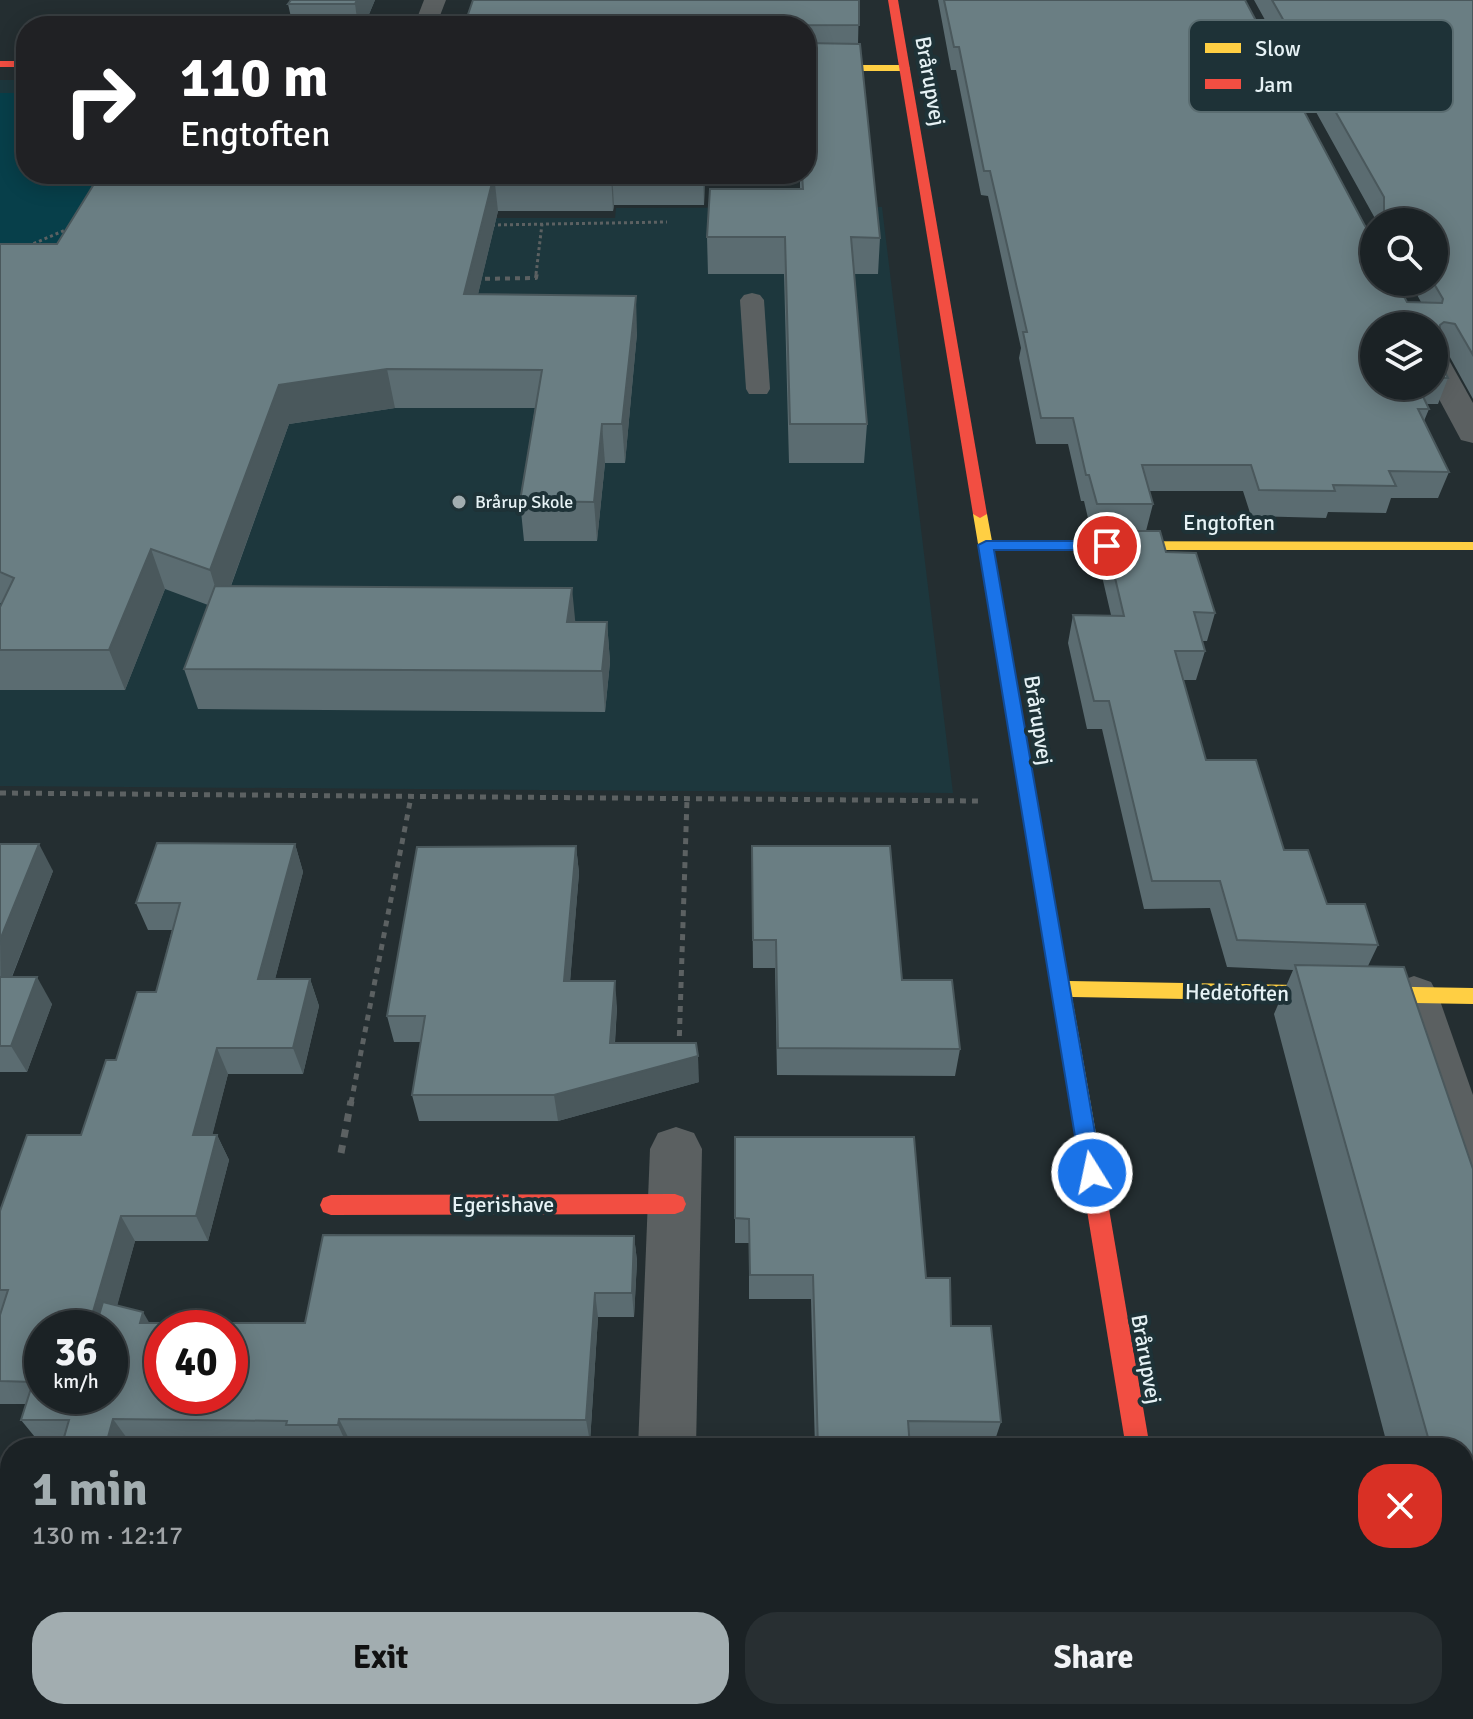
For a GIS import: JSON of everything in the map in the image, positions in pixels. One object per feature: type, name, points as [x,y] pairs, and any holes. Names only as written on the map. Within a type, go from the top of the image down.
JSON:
[{"type":"street","name":"Brårupvej","points":[[893,0],[1136,1438]]},
{"type":"street","points":[[816,68],[905,68]]},
{"type":"street","points":[[1448,386],[1473,433]]},
{"type":"street","name":"Engtoften","points":[[986,545],[1473,546]]},
{"type":"street","name":"Hedetoften","points":[[1060,989],[1473,996]]},
{"type":"street","points":[[1414,995],[1473,1168]]},
{"type":"street","points":[[667,1438],[676,1149]]},
{"type":"street","name":"Egerishave","points":[[331,1205],[675,1204]]},
{"type":"lane","points":[[752,300],[758,389]]},
{"type":"path","points":[[28,247],[83,222]]},
{"type":"path","points":[[485,226],[667,222]]},
{"type":"path","points":[[475,279],[536,278],[542,224]]},
{"type":"path","points":[[0,793],[1028,801]]},
{"type":"path","points":[[331,1205],[411,797]]},
{"type":"path","points":[[679,1053],[687,799]]},
{"type":"shaded area","name":"Brårup Skole","points":[[0,80],[16,80],[16,184],[113,184],[409,218],[615,218],[616,208],[882,207],[953,793],[0,786]]},
{"type":"shaded area","points":[[0,93],[16,93],[16,184],[226,184],[65,261],[0,262]]},
{"type":"building","points":[[291,0],[357,0],[355,4],[288,4]]},
{"type":"building","points":[[473,0],[859,0],[859,25],[816,25],[816,16],[467,16]]},
{"type":"building","points":[[944,0],[1245,0],[1256,20],[1189,20],[1189,112],[1304,112],[1360,217],[1360,296],[1404,296],[1407,302],[1442,303],[1441,296],[1448,296],[1448,208],[1384,208],[1384,197],[1336,112],[1453,112],[1453,20],[1283,20],[1272,0],[1473,0],[1473,355],[1455,324],[1448,323],[1448,312],[1360,312],[1360,400],[1425,400],[1429,409],[1418,409],[1449,472],[1389,471],[1396,486],[1333,485],[1335,491],[1259,490],[1251,465],[1142,465],[1153,504],[1097,504],[1089,475],[1086,475],[1073,418],[1041,418],[1023,332],[1027,332],[990,171],[984,171],[959,47],[954,47]]},
{"type":"building","points":[[816,43],[860,44],[880,238],[851,237],[867,424],[790,424],[785,237],[707,237],[710,189],[803,189],[803,184],[816,184]]},
{"type":"building","points":[[94,184],[492,184],[464,294],[636,296],[622,424],[602,424],[594,502],[520,501],[542,370],[387,369],[279,385],[210,570],[151,549],[109,650],[0,650],[0,607],[14,578],[0,572],[0,244],[57,244]]},
{"type":"building","points":[[1104,531],[1160,531],[1166,552],[1196,553],[1215,613],[1194,612],[1205,651],[1175,651],[1206,760],[1256,760],[1284,850],[1308,850],[1327,904],[1365,904],[1378,945],[1237,940],[1220,881],[1152,881],[1109,701],[1094,701],[1073,615],[1124,616]]},
{"type":"building","points":[[215,586],[572,588],[567,622],[607,622],[602,671],[184,669]]},
{"type":"building","points":[[157,843],[295,844],[258,979],[310,979],[293,1048],[217,1048],[193,1135],[217,1135],[196,1216],[121,1216],[94,1310],[24,1310],[24,1382],[0,1381],[0,1315],[8,1290],[0,1290],[0,1211],[27,1135],[81,1135],[106,1060],[116,1060],[137,992],[156,992],[180,903],[136,903]]},
{"type":"building","points":[[0,844],[39,844],[0,940]]},
{"type":"building","points":[[576,846],[564,981],[615,981],[610,1043],[696,1043],[698,1056],[554,1095],[412,1095],[425,1016],[387,1016],[417,847]]},
{"type":"building","points":[[752,846],[890,846],[902,980],[952,980],[960,1049],[778,1048],[776,940],[753,940]]},
{"type":"building","points":[[1295,965],[1404,967],[1473,1169],[1473,1438],[1428,1438]]},
{"type":"building","points":[[0,977],[37,977],[11,1046],[0,1046]]},
{"type":"building","points":[[735,1137],[914,1137],[926,1278],[950,1278],[951,1326],[991,1326],[1001,1422],[908,1421],[909,1438],[818,1438],[813,1275],[750,1275],[749,1219],[735,1218]]},
{"type":"building","points":[[323,1235],[634,1236],[632,1293],[595,1293],[586,1420],[339,1419],[338,1425],[286,1425],[287,1421],[113,1419],[108,1438],[64,1438],[69,1420],[21,1420],[24,1410],[24,1414],[128,1414],[128,1310],[101,1310],[103,1302],[143,1312],[140,1323],[144,1323],[144,1414],[248,1414],[248,1323],[305,1323]]},
{"type":"traffic: slow","points":[[816,68],[905,68]]},
{"type":"traffic: slow","points":[[980,514],[1091,1168]]},
{"type":"traffic: slow","points":[[986,545],[1473,546]]},
{"type":"traffic: slow","points":[[1060,989],[1473,996]]},
{"type":"traffic: jam","points":[[893,0],[980,514]]},
{"type":"traffic: jam","points":[[0,64],[16,64]]},
{"type":"traffic: jam","points":[[1091,1168],[1136,1438]]},
{"type":"traffic: jam","points":[[331,1205],[675,1204]]},
{"type":"place","name":"Brårup Skole","points":[[459,502]]},
{"type":"route","points":[[1092,1173],[986,545],[1107,546]]}]
